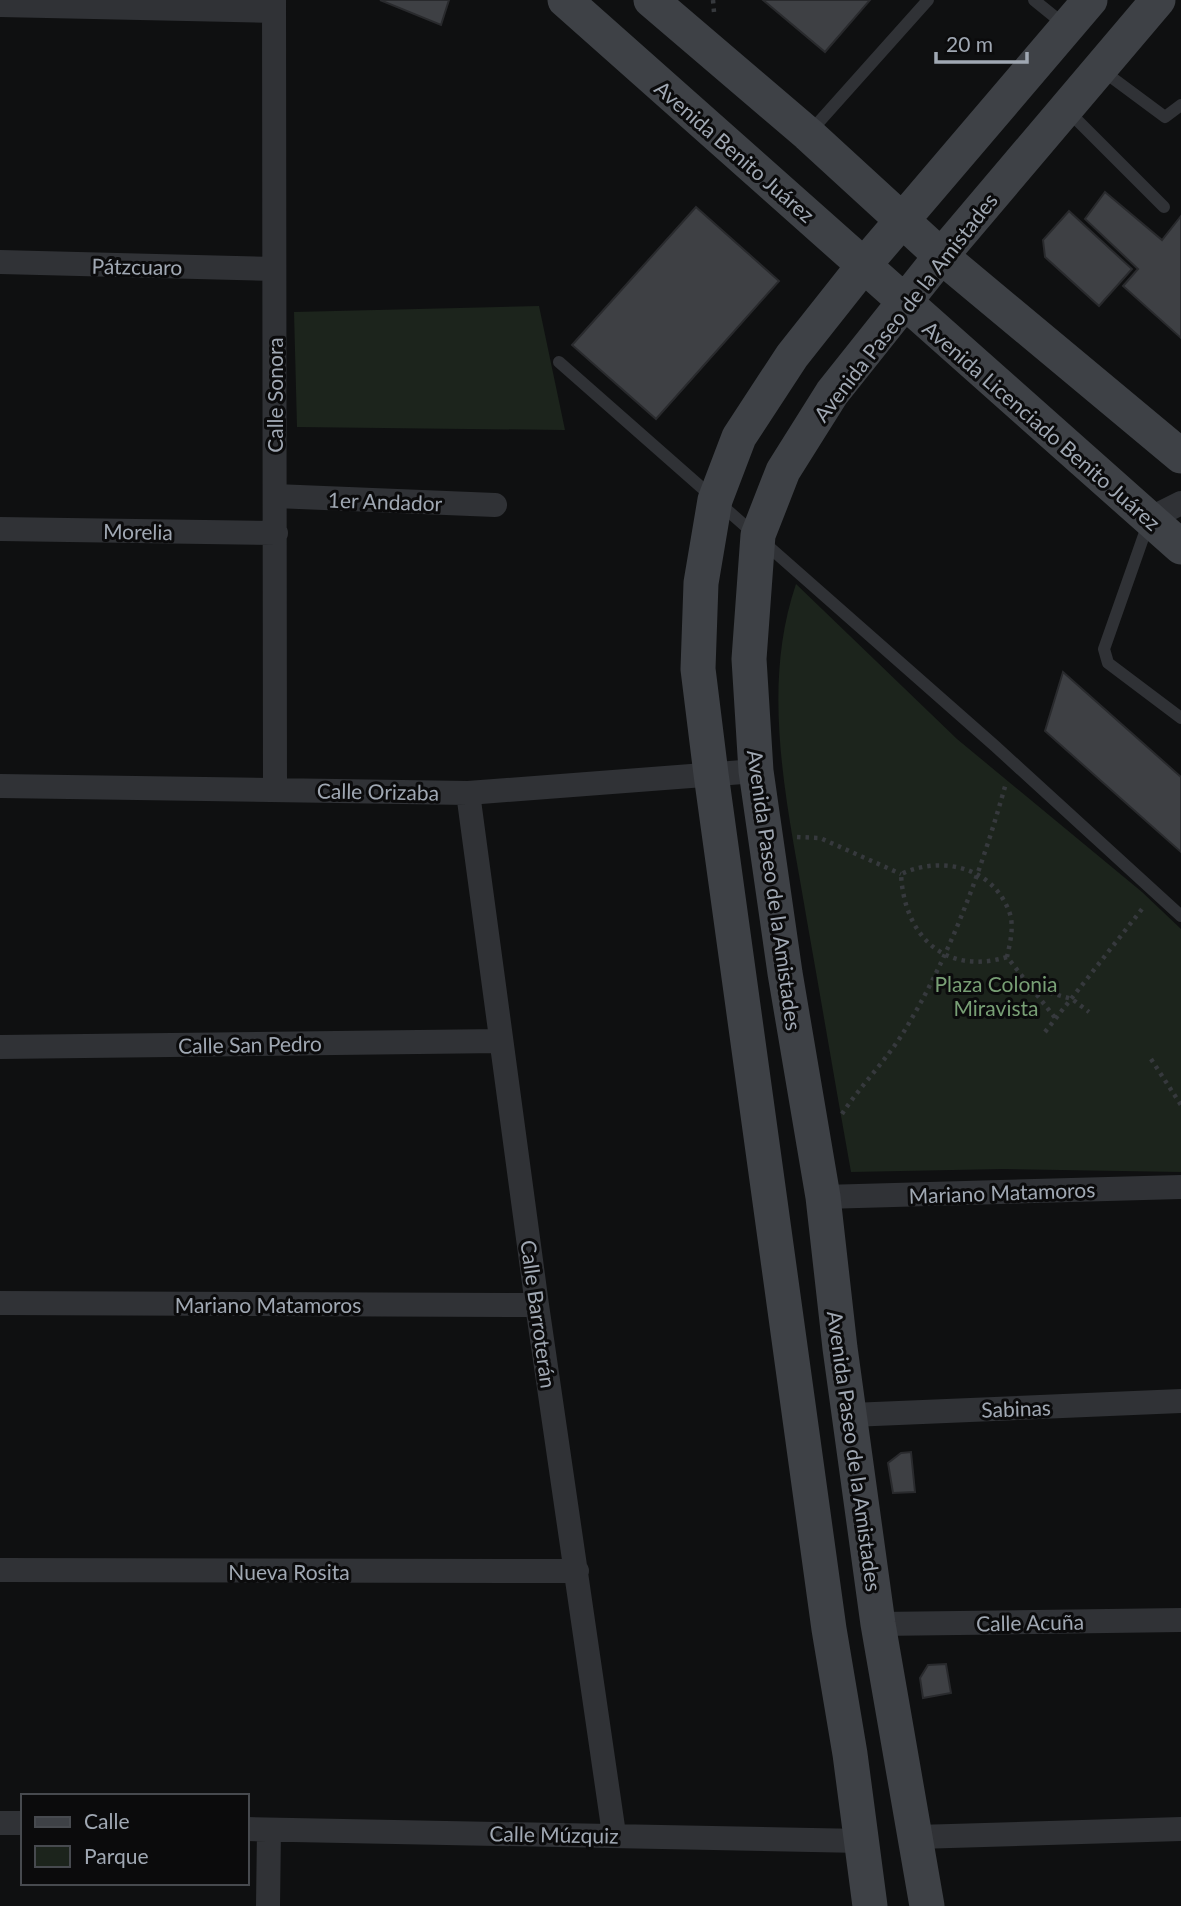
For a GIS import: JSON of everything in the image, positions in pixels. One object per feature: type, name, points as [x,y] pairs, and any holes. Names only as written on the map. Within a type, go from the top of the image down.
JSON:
[{"type":"street","name":"Avenida Benito Juárez","points":[[565,0],[904,303]]},
{"type":"street","points":[[651,0],[807,134],[941,256],[1181,456]]},
{"type":"street","points":[[870,1906],[711,774],[698,668],[701,583],[715,500],[739,437],[792,356],[901,219],[1090,0]]},
{"type":"street","name":"Avenida Paseo de la Amistades","points":[[927,1906],[878,1624],[840,1348],[823,1197],[756,771],[749,659],[758,536],[783,471],[832,393],[941,256],[1158,0]]},
{"type":"street","points":[[0,5],[274,5]]},
{"type":"street","name":"Calle Sonora","points":[[274,5],[275,790]]},
{"type":"street","name":"Pátzcuaro","points":[[0,262],[274,269]]},
{"type":"street","name":"Avenida Licenciado Benito Juárez","points":[[904,303],[1181,547]]},
{"type":"street","name":"1er Andador","points":[[275,496],[495,505]]},
{"type":"street","points":[[1149,519],[1181,503]]},
{"type":"street","name":"Morelia","points":[[0,529],[276,534]]},
{"type":"street","name":"Calle Orizaba","points":[[0,786],[468,793],[756,771]]},
{"type":"street","name":"Calle Barroterán","points":[[468,793],[537,1306],[614,1834]]},
{"type":"street","name":"Calle San Pedro","points":[[0,1047],[500,1041]]},
{"type":"street","name":"Mariano Matamoros","points":[[823,1197],[1181,1187]]},
{"type":"street","name":"Mariano Matamoros","points":[[0,1303],[537,1306]]},
{"type":"street","points":[[792,1358],[840,1348]]},
{"type":"street","name":"Sabinas","points":[[851,1415],[1181,1401]]},
{"type":"street","name":"Nueva Rosita","points":[[0,1570],[577,1571]]},
{"type":"street","name":"Calle Acuña","points":[[878,1624],[1181,1620]]},
{"type":"street","points":[[850,1754],[899,1744]]},
{"type":"street","points":[[0,1823],[21,1823]]},
{"type":"street","points":[[917,1837],[1181,1829]]},
{"type":"street","points":[[258,1830],[268,1906]]},
{"type":"street","name":"Calle Múzquiz","points":[[258,1830],[614,1834],[862,1841]]},
{"type":"lane","points":[[807,134],[928,0]]},
{"type":"lane","points":[[1034,0],[1068,27]]},
{"type":"lane","points":[[1100,69],[1165,117],[1181,105]]},
{"type":"lane","points":[[1066,108],[1164,208]]},
{"type":"lane","points":[[559,362],[758,536],[1181,916]]},
{"type":"lane","points":[[1149,519],[1104,649],[1108,663],[1181,718]]},
{"type":"path","points":[[812,1132],[841,1116],[904,1033],[944,953],[977,874],[1011,762]]},
{"type":"path","points":[[765,837],[820,838],[901,874],[923,866],[943,864],[977,874],[998,892],[1010,915],[1012,929],[1007,957],[1056,1019]]},
{"type":"path","points":[[901,874],[903,898],[911,923],[944,953],[975,961],[1007,957]]},
{"type":"path","points":[[1045,1032],[1155,893]]},
{"type":"path","points":[[1032,988],[1072,999],[1089,1012]]},
{"type":"path","points":[[1151,1059],[1181,1105]]},
{"type":"green space","points":[[539,306],[565,430],[297,427],[294,312]]},
{"type":"green space","name":"Plaza Colonia Miravista","points":[[796,584],[957,739],[1142,892],[1181,929],[1181,1172],[1003,1169],[851,1172],[792,837],[781,752],[778,710],[780,667],[785,625]]},
{"type":"building","points":[[380,0],[449,0],[441,25]]},
{"type":"building","points":[[763,0],[870,0],[825,52]]},
{"type":"building","points":[[1105,192],[1162,240],[1181,216],[1181,338],[1123,286],[1138,269],[1085,219]]},
{"type":"building","points":[[696,207],[779,281],[656,419],[572,345]]},
{"type":"building","points":[[1069,211],[1132,269],[1099,306],[1045,257],[1043,240]]},
{"type":"building","points":[[1063,672],[1181,777],[1181,852],[1045,731]]},
{"type":"building","points":[[911,1452],[915,1492],[893,1493],[888,1463],[901,1453]]},
{"type":"building","points":[[946,1664],[951,1693],[923,1698],[920,1678],[928,1665]]}]
